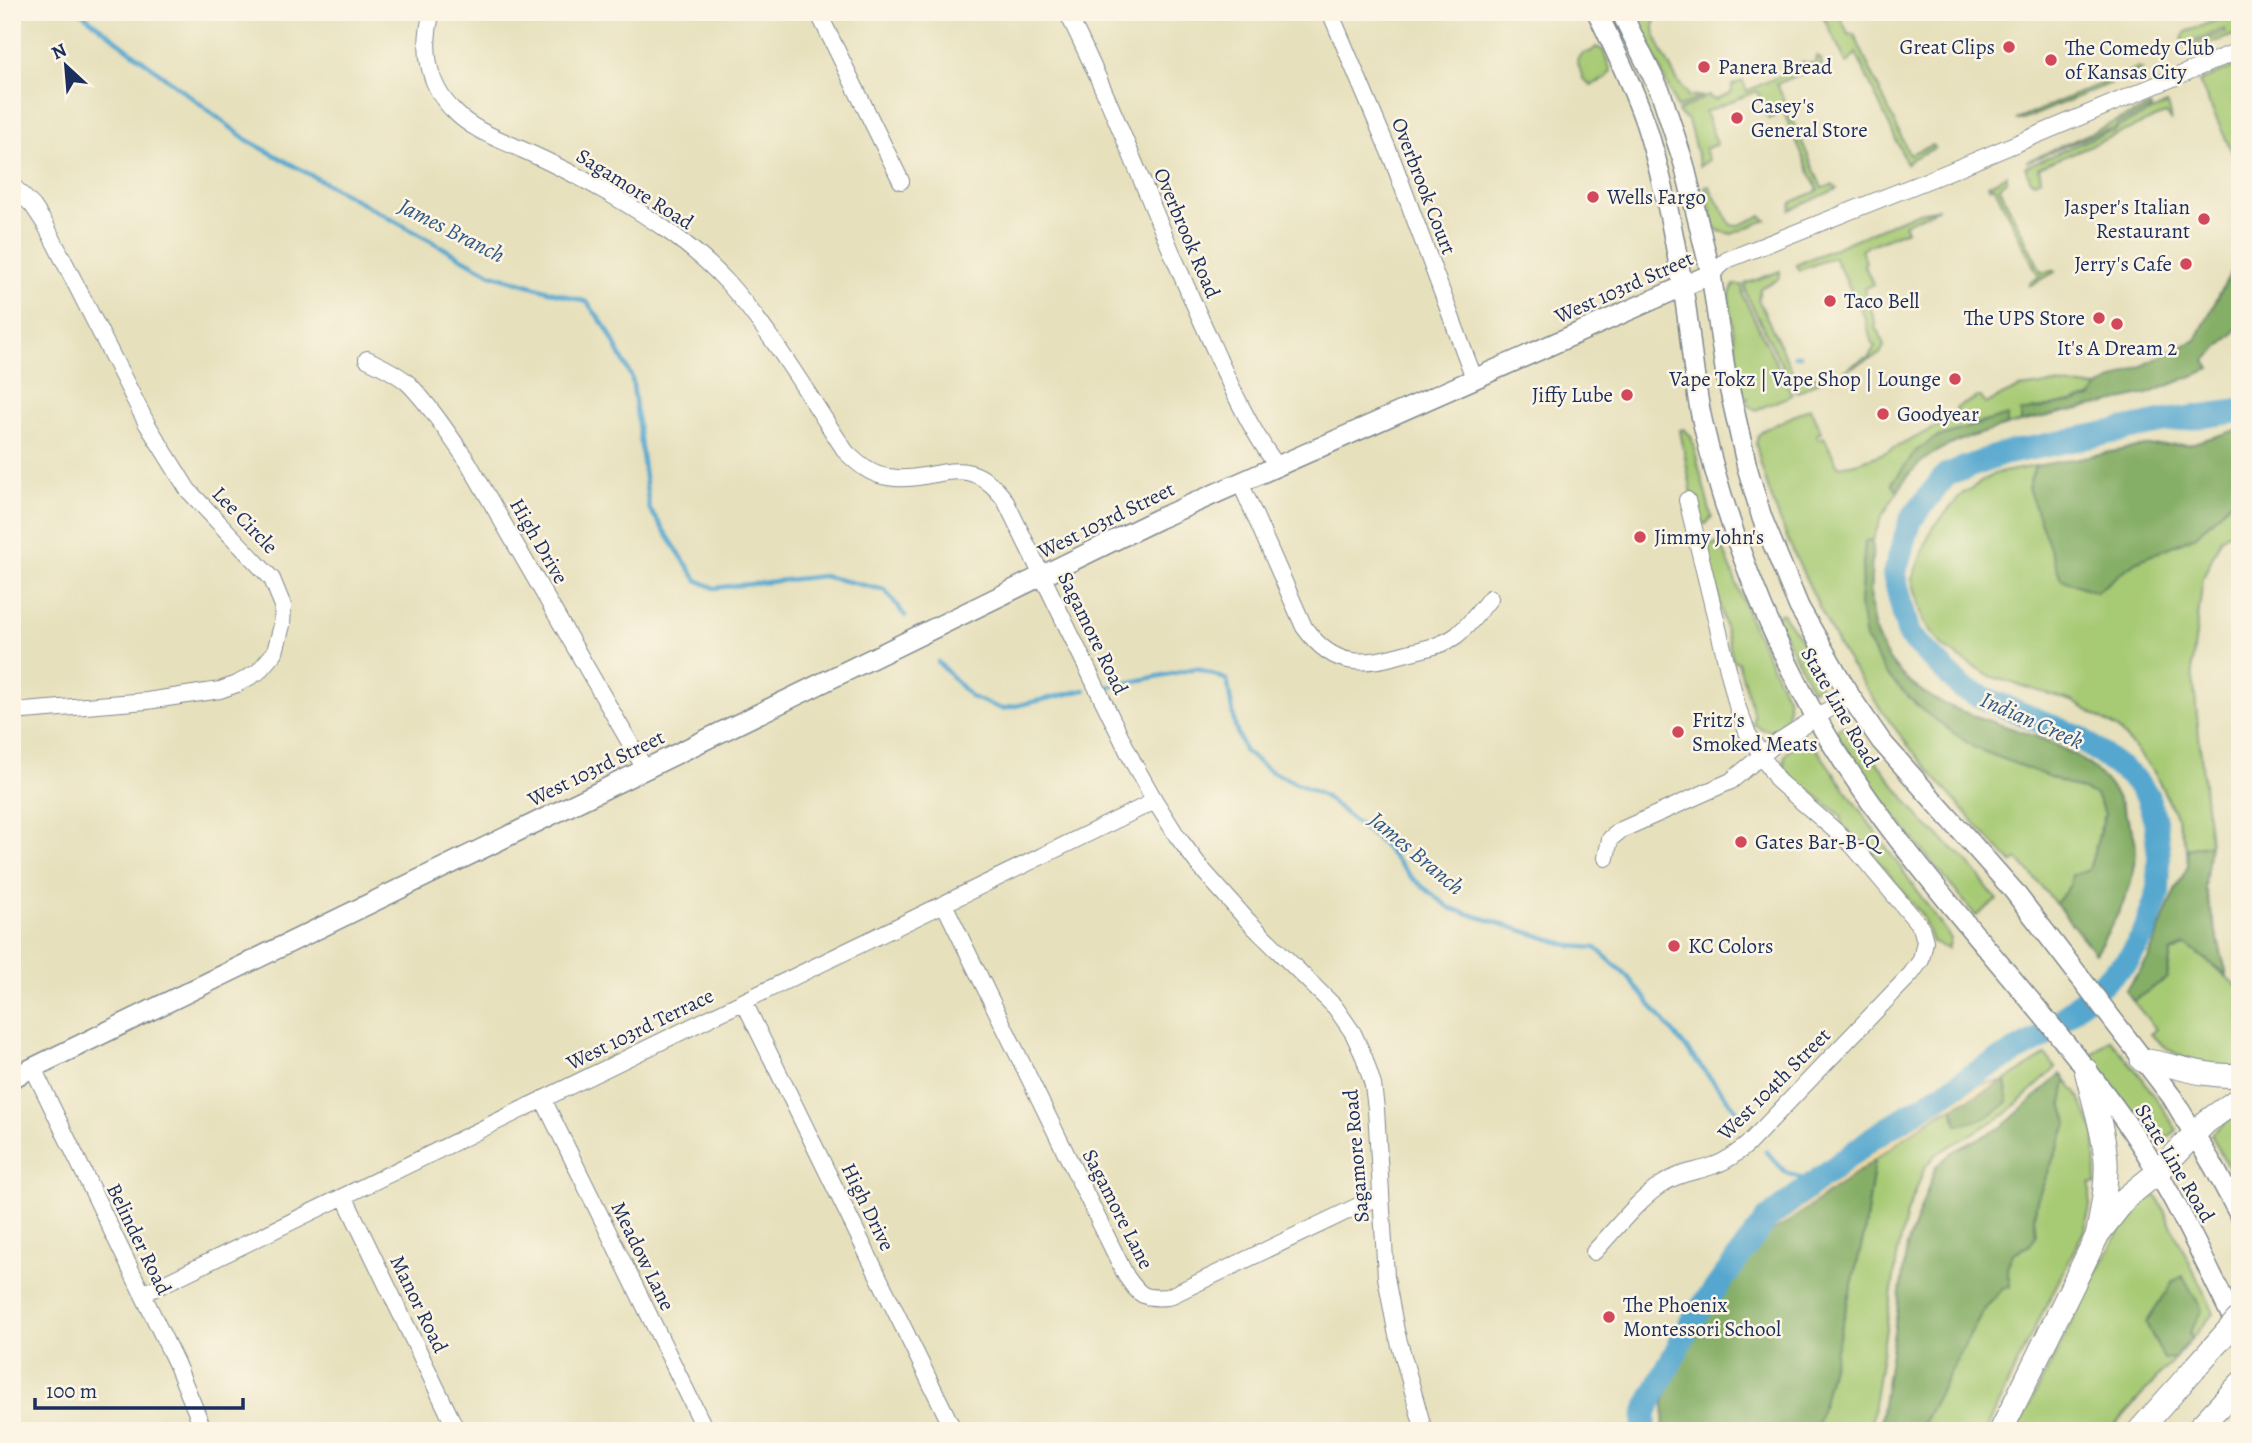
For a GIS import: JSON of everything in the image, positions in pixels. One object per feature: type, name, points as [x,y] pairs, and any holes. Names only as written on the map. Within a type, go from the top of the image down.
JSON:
[{"type":"highway","points":[[2142,1060],[2173,1064],[2204,1075],[2240,1075]]},
{"type":"highway","points":[[2086,1070],[2106,1161],[2106,1185],[2098,1234]]},
{"type":"highway","points":[[2001,1431],[2098,1234],[2127,1197],[2158,1172],[2206,1122],[2240,1098]]},
{"type":"highway","points":[[2139,1431],[2240,1317]]},
{"type":"highway","points":[[2196,1431],[2240,1384]]},
{"type":"main road","name":"State Line Road","points":[[1597,12],[1644,120],[1661,178],[1683,285],[1702,421],[1716,476],[1748,575],[1789,667],[1815,718],[1873,805],[1968,928],[2086,1070],[2131,1129],[2158,1172],[2240,1334]]},
{"type":"main road","name":"State Line Road","points":[[1621,12],[1661,93],[1684,164],[1711,274],[1734,414],[1762,518],[1799,607],[1850,696],[1881,741],[2013,890],[2172,1097],[2240,1216]]},
{"type":"main road","name":"West 103rd Street","points":[[12,1078],[1041,576],[1240,482],[1711,274]]},
{"type":"street","name":"Sagamore Road","points":[[432,12],[426,48],[429,69],[437,89],[453,111],[468,123],[609,194],[670,233],[697,254],[725,280],[747,306],[846,452],[859,465],[888,477],[906,478],[959,470],[979,476],[1005,500],[1134,764],[1177,836],[1248,921],[1335,1007],[1353,1033],[1364,1057],[1377,1110],[1386,1277],[1419,1429]]},
{"type":"street","points":[[818,12],[901,181]]},
{"type":"street","name":"Overbrook Road","points":[[1067,12],[1121,127],[1180,272],[1228,380],[1256,438],[1277,466]]},
{"type":"street","name":"Overbrook Court","points":[[1330,12],[1393,161],[1474,378]]},
{"type":"street","name":"West 103rd Street","points":[[1711,274],[1727,260],[1936,177],[2240,50]]},
{"type":"street","name":"Lee Circle","points":[[12,185],[33,206],[45,224],[147,424],[188,490],[272,579],[283,606],[281,633],[275,652],[258,672],[237,684],[220,690],[134,702],[12,712]]},
{"type":"street","name":"High Drive","points":[[367,359],[408,384],[468,462],[645,769]]},
{"type":"street","points":[[1240,482],[1304,628],[1326,652],[1344,660],[1362,663],[1377,662],[1436,645],[1454,637],[1471,622],[1490,598]]},
{"type":"street","points":[[1687,500],[1737,706],[1748,734],[1762,756]]},
{"type":"street","points":[[1606,858],[1610,839],[1621,830],[1731,781],[1779,741],[1850,696]]},
{"type":"street","name":"West 104th Street","points":[[1594,1252],[1664,1182],[1681,1174],[1714,1166],[1733,1157],[1747,1145],[1912,974],[1922,960],[1925,942],[1921,927],[1910,912],[1853,846],[1778,780],[1762,756]]},
{"type":"street","name":"West 103rd Terrace","points":[[142,1294],[1155,801]]},
{"type":"street","name":"Sagamore Lane","points":[[944,904],[1126,1276],[1138,1293],[1150,1299],[1168,1297],[1381,1195]]},
{"type":"street","name":"High Drive","points":[[744,1002],[954,1431]]},
{"type":"street","name":"Belinder Road","points":[[33,1068],[176,1363],[204,1431]]},
{"type":"street","name":"Meadow Lane","points":[[543,1099],[706,1431]]},
{"type":"street","name":"Manor Road","points":[[344,1196],[457,1431]]},
{"type":"green space","points":[[1639,12],[1661,12],[1654,27],[1667,62],[1688,94],[1687,97],[1703,96],[1677,108],[1641,25]]},
{"type":"green space","points":[[1821,12],[1838,12],[1849,35],[1854,34],[1909,154],[1933,145],[1935,148],[1911,159],[1907,164],[1856,53],[1847,64]]},
{"type":"green space","points":[[2240,12],[2240,33],[2190,50],[2194,44],[2226,32],[2225,29],[2191,42],[2186,48],[2182,38],[2186,32]]},
{"type":"green space","points":[[1596,47],[1603,50],[1611,71],[1606,79],[1591,85],[1583,79],[1577,60],[1581,54]]},
{"type":"green space","points":[[1817,56],[1822,65],[1777,84],[1822,188],[1833,185],[1837,189],[1790,210],[1792,202],[1818,191],[1783,111],[1769,119],[1766,113],[1773,110],[1771,104],[1763,107],[1757,91],[1705,112],[1717,144],[1705,149],[1709,160],[1700,166],[1688,120],[1679,115],[1678,111],[1708,96],[1715,100],[1732,92],[1732,85],[1743,81],[1747,91],[1800,67],[1801,69],[1804,67],[1802,62],[1815,64]]},
{"type":"green space","points":[[2240,64],[2240,169],[2199,82]]},
{"type":"green space","points":[[2137,68],[2142,70],[2023,120],[2016,120]]},
{"type":"green space","points":[[2167,104],[2171,120],[2165,114],[2039,167],[2041,178],[2035,182],[2031,181],[2025,167],[2106,132],[2113,132],[2120,126]]},
{"type":"green space","points":[[2150,106],[2151,109],[2118,124],[2114,129],[2105,130],[2026,162]]},
{"type":"green space","points":[[2007,175],[2007,181],[1999,187],[2042,273],[2053,270],[2055,272],[2029,286],[2029,283],[2039,277],[1994,186],[1989,188],[1988,185]]},
{"type":"green space","points":[[1705,186],[1709,186],[1731,225],[1737,226],[1761,216],[1766,220],[1732,234],[1719,231],[1714,225]]},
{"type":"green space","points":[[1939,208],[1904,224],[1907,230],[1861,249],[1873,284],[1864,289],[1876,324],[1875,329],[1879,331],[1884,346],[1880,354],[1843,371],[1868,358],[1875,346],[1872,344],[1865,318],[1834,257],[1800,270],[1796,265],[1918,212]]},
{"type":"green space","points":[[2240,254],[2240,323],[2234,333],[2205,361],[2210,369],[2147,394],[2021,422],[2021,412],[2091,398],[2098,387],[2196,340]]},
{"type":"green space","points":[[1780,271],[1777,280],[1760,288],[1758,299],[1794,375],[1805,379],[1820,375],[1823,379],[1796,393],[1746,294],[1745,284]]},
{"type":"green space","points":[[1734,285],[1742,285],[1743,296],[1792,395],[1756,410],[1746,404],[1748,398],[1745,398],[1743,392],[1729,304]]},
{"type":"green space","points":[[2051,384],[2098,387],[2091,398],[2022,412],[2021,422],[2007,426],[2007,416],[1971,425],[1892,482],[1898,491],[1881,518],[1873,540],[1865,542],[1860,603],[1885,673],[1922,710],[1975,748],[2096,795],[2105,814],[2089,870],[2070,884],[2056,904],[2018,859],[2012,863],[1943,787],[1900,735],[1860,680],[1832,633],[1791,546],[1771,496],[1756,444],[1763,430],[1810,408],[1821,432],[1816,435],[1819,439],[1824,437],[1838,466],[1853,463],[1900,446],[1958,415],[1956,408],[1978,397],[1981,397],[1985,404],[2019,388]]},
{"type":"green space","points":[[2007,415],[2007,426],[1958,441],[1924,460],[1910,473],[1898,491],[1892,483],[1916,451],[1935,438]]},
{"type":"green space","points":[[1684,429],[1691,436],[1712,517],[1706,524],[1700,522],[1694,505],[1680,430]]},
{"type":"green space","points":[[2240,429],[2240,492],[2196,536],[2135,562],[2096,592],[2061,579],[2028,488],[2035,466],[2143,446],[2190,444]]},
{"type":"green space","points":[[2035,466],[2028,488],[2096,592],[2135,562],[2196,536],[2240,492],[2240,525],[2221,538],[2203,578],[2192,666],[2210,844],[2187,849],[2177,818],[2154,772],[2118,729],[2072,701],[1989,676],[1944,648],[1924,623],[1912,579],[1931,530],[1962,494],[1994,474]]},
{"type":"green space","points":[[1873,540],[1873,621],[1881,646],[1904,677],[1934,699],[2043,739],[2077,756],[2105,780],[2126,815],[2135,840],[2134,870],[2125,900],[2095,953],[2056,904],[2070,884],[2072,875],[2089,870],[2105,814],[2096,795],[1975,748],[1922,710],[1885,673],[1864,635],[1860,603],[1865,541]]},
{"type":"green space","points":[[1716,543],[1724,550],[1750,620],[1787,697],[1787,715],[1774,730],[1760,728],[1753,723],[1754,715],[1738,662],[1733,660],[1706,548]]},
{"type":"green space","points":[[1782,613],[1817,664],[1820,686],[1812,690],[1775,616]]},
{"type":"green space","points":[[1844,725],[1856,735],[1924,823],[1967,861],[1997,900],[1976,916],[1868,779],[1836,731]]},
{"type":"green space","points":[[1803,744],[1813,746],[1818,751],[1951,939],[1948,949],[1932,942],[1922,915],[1869,850],[1842,825],[1841,816],[1811,791],[1802,789],[1786,771],[1785,755],[1792,747]]},
{"type":"green space","points":[[2210,844],[2205,888],[2227,975],[2186,945],[2171,953],[2167,978],[2133,1001],[2125,991],[2148,959],[2171,899],[2188,866],[2187,849]]},
{"type":"green space","points":[[2187,945],[2240,988],[2240,1069],[2192,1061],[2173,1052],[2150,1034],[2156,1029],[2133,1001],[2167,978],[2171,953]]},
{"type":"green space","points":[[2110,1039],[2143,1079],[2177,1130],[2156,1147],[2091,1055]]},
{"type":"green space","points":[[2046,1055],[2056,1068],[2006,1114],[1935,1155],[1925,1167],[1907,1213],[1898,1252],[1870,1431],[1816,1431],[1864,1235],[1875,1160],[1912,1131],[1953,1107],[1957,1125],[2008,1102],[2005,1081]]},
{"type":"green space","points":[[2061,1074],[2066,1080],[2062,1104],[2068,1122],[2037,1200],[2034,1218],[2036,1235],[2030,1245],[2013,1253],[2007,1267],[2010,1287],[2002,1288],[1981,1314],[1919,1431],[1879,1431],[1907,1246],[1936,1166],[1955,1150],[2002,1127]]},
{"type":"green space","points":[[2066,1080],[2078,1095],[2095,1132],[2096,1184],[2090,1184],[2090,1206],[2085,1229],[1986,1431],[1919,1431],[1981,1314],[2002,1288],[2010,1287],[2007,1267],[2013,1253],[2030,1245],[2036,1235],[2034,1218],[2037,1200],[2068,1122],[2062,1104]]},
{"type":"green space","points":[[2005,1081],[2008,1102],[1984,1118],[1957,1125],[1953,1107]]},
{"type":"green space","points":[[2240,1111],[2240,1192],[2211,1134]]},
{"type":"green space","points":[[1875,1160],[1864,1235],[1816,1431],[1663,1431],[1664,1402],[1673,1378],[1729,1277],[1758,1240],[1787,1223]]},
{"type":"green space","points":[[2154,1195],[2158,1198],[2214,1313],[2191,1339],[2183,1276],[2174,1281],[2164,1358],[2175,1358],[2110,1431],[2016,1431],[2125,1219],[2142,1200]]},
{"type":"green space","points":[[2183,1276],[2202,1310],[2189,1333],[2191,1339],[2175,1358],[2164,1359],[2146,1323],[2174,1281]]},
{"type":"sand","points":[[2005,1081],[1936,1115],[1787,1223],[1758,1240],[1786,1208],[1848,1161],[1938,1102],[1974,1085]]},
{"type":"waterway","name":"James Branch","points":[[80,12],[247,140],[491,274],[587,302],[607,329],[632,378],[649,508],[697,580],[714,588],[823,576],[885,590],[905,616]]},
{"type":"waterway","points":[[1795,356],[1800,356]]},
{"type":"waterway","name":"Indian Creek","points":[[1644,1431],[1645,1412],[1691,1322],[1766,1220],[1874,1137],[1986,1067],[2040,1039],[2128,960],[2144,934],[2158,893],[2159,856],[2155,820],[2147,795],[2131,776],[2080,738],[1963,689],[1909,635],[1894,574],[1911,519],[1946,475],[2003,454],[2166,421],[2240,411]]},
{"type":"waterway","name":"James Branch","points":[[938,662],[971,697],[1002,709],[1085,690]]},
{"type":"waterway","name":"James Branch","points":[[1108,687],[1197,668],[1227,680],[1235,726],[1244,751],[1268,770],[1324,796],[1381,843],[1413,879],[1450,908],[1572,946],[1596,948],[1627,976],[1743,1118]]},
{"type":"waterway","name":"James Branch","points":[[1766,1151],[1785,1172],[1814,1183]]},
{"type":"place","name":"Great Clips","points":[[2009,47]]},
{"type":"place","name":"The Comedy Club of Kansas City","points":[[2051,60]]},
{"type":"place","name":"Panera Bread","points":[[1704,67]]},
{"type":"place","name":"Casey's General Store","points":[[1737,118]]},
{"type":"place","name":"Wells Fargo","points":[[1593,197]]},
{"type":"place","name":"Jasper's Italian Restaurant","points":[[2204,219]]},
{"type":"place","name":"Jerry's Cafe","points":[[2186,264]]},
{"type":"place","name":"Taco Bell","points":[[1830,301]]},
{"type":"place","name":"The UPS Store","points":[[2099,318]]},
{"type":"place","name":"It's A Dream 2","points":[[2117,324]]},
{"type":"place","name":"Vape Tokz | Vape Shop | Lounge","points":[[1955,379]]},
{"type":"place","name":"Jiffy Lube","points":[[1627,395]]},
{"type":"place","name":"Goodyear","points":[[1883,414]]},
{"type":"place","name":"Jimmy John's","points":[[1640,537]]},
{"type":"place","name":"Fritz's Smoked Meats","points":[[1678,732]]},
{"type":"place","name":"Gates Bar-B-Q","points":[[1741,842]]},
{"type":"place","name":"KC Colors","points":[[1674,946]]},
{"type":"place","name":"The Phoenix Montessori School","points":[[1609,1317]]}]
